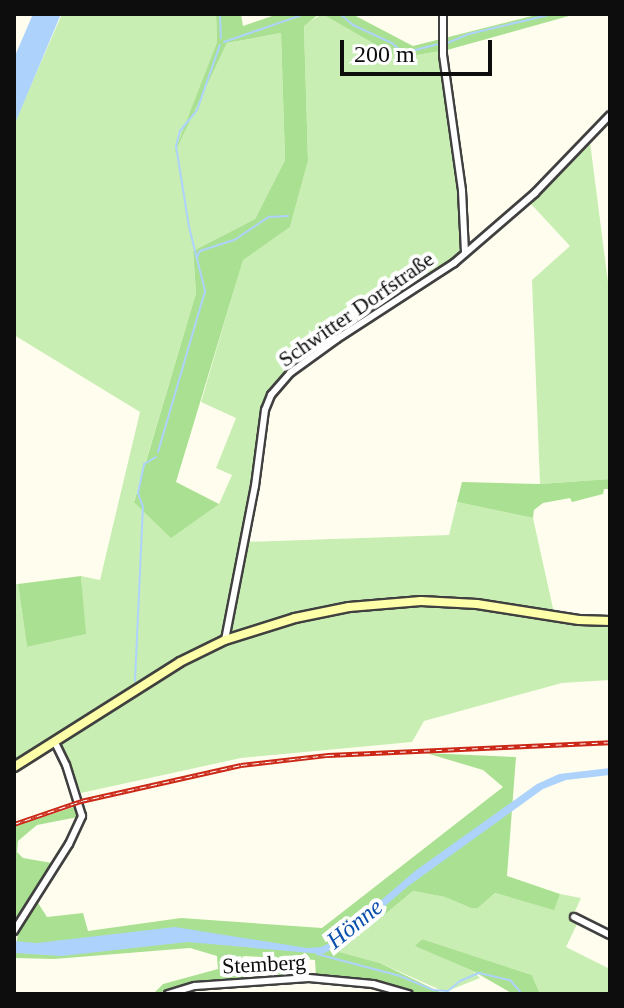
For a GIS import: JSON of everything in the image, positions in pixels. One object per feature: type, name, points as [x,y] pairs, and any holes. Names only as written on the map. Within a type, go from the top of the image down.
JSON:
[{"type":"main road","points":[[14,767],[158,675],[225,640],[326,610],[396,602],[477,604],[610,621]]},
{"type":"street","points":[[443,14],[443,44],[462,191],[465,253]]},
{"type":"street","name":"Schwitter Dorfstraße","points":[[225,640],[255,486],[265,410],[271,395],[302,364],[465,253],[535,193],[610,115]]},
{"type":"street","points":[[14,931],[69,844],[82,816],[66,765],[55,742]]},
{"type":"street","points":[[574,917],[610,935]]},
{"type":"street","name":"Stemberg","points":[[168,994],[195,986],[309,978],[373,984],[409,994]]},
{"type":"green space","points":[[62,14],[216,14],[217,42],[179,142],[227,43],[281,33],[285,160],[255,219],[193,251],[196,293],[134,501],[219,504],[232,475],[216,468],[236,418],[201,402],[243,259],[290,227],[308,161],[304,25],[322,14],[399,58],[447,50],[469,243],[452,259],[452,270],[293,371],[272,393],[265,410],[244,542],[449,535],[457,502],[533,518],[554,613],[409,598],[321,607],[251,625],[200,647],[14,760],[14,584],[18,584],[27,647],[85,634],[81,576],[100,580],[140,412],[14,335],[14,124]]},
{"type":"green space","points":[[216,14],[241,14],[243,26],[278,14],[319,14],[304,26],[308,161],[290,227],[243,260],[176,482],[219,504],[171,538],[134,502],[196,293],[193,251],[255,219],[285,160],[281,33],[227,43],[173,156],[217,42]]},
{"type":"green space","points":[[322,14],[352,14],[413,46],[540,14],[576,14],[447,50],[399,58]]},
{"type":"green space","points":[[590,142],[610,298],[610,479],[540,484],[532,280],[570,246],[530,203]]},
{"type":"green space","points":[[610,479],[610,489],[604,489],[603,494],[572,502],[570,498],[543,503],[534,510],[533,518],[457,502],[462,482],[540,484]]},
{"type":"green space","points":[[81,576],[86,634],[27,647],[18,584]]},
{"type":"green space","points":[[423,604],[478,607],[610,625],[610,680],[562,683],[424,721],[412,742],[241,758],[81,793],[61,743],[187,664],[225,645],[321,614]]},
{"type":"green space","points":[[426,753],[516,757],[507,876],[560,894],[554,910],[495,893],[478,908],[471,908],[445,897],[413,891],[339,952],[380,963],[444,994],[413,994],[376,983],[316,977],[315,960],[292,958],[292,977],[278,978],[276,958],[245,956],[242,957],[243,980],[203,982],[153,994],[163,984],[218,969],[217,956],[190,948],[54,959],[14,958],[18,934],[38,903],[47,917],[83,913],[88,931],[181,918],[322,928],[503,787],[483,770]]},
{"type":"green space","points":[[77,806],[78,817],[37,825],[18,841],[17,852],[23,858],[52,863],[14,921],[14,826]]},
{"type":"green space","points":[[413,891],[445,897],[471,908],[478,908],[495,893],[553,909],[560,894],[581,898],[572,918],[578,922],[566,947],[610,969],[610,994],[540,994],[532,975],[422,939],[416,946],[473,971],[480,978],[445,992],[380,963],[338,952]]},
{"type":"green space","points":[[422,939],[532,975],[540,994],[513,994],[473,971],[415,946]]},
{"type":"water","points":[[33,14],[61,14],[14,126],[14,58]]},
{"type":"water","name":"Hönne","points":[[610,768],[610,775],[566,780],[543,789],[407,887],[340,945],[323,954],[187,942],[62,956],[14,953],[14,941],[37,943],[175,927],[307,948],[321,947],[334,941],[415,871],[537,784],[559,774]]},
{"type":"waterway","points":[[220,14],[221,38]]},
{"type":"waterway","points":[[224,42],[305,14]]},
{"type":"waterway","points":[[340,14],[353,25],[392,43],[403,53],[439,44]]},
{"type":"waterway","points":[[445,44],[469,34],[552,14]]},
{"type":"waterway","points":[[158,452],[205,291],[189,227],[176,146],[180,131],[197,110],[220,45]]},
{"type":"waterway","points":[[197,257],[200,251],[236,239],[269,217],[288,216]]},
{"type":"waterway","points":[[135,681],[143,507],[138,493],[144,464],[156,457]]},
{"type":"waterway","name":"Hönne","points":[[317,954],[400,976],[433,990],[448,991],[460,981],[479,973],[510,980],[522,994]]},
{"type":"railway","points":[[14,824],[81,801],[241,765],[328,755],[610,742]]}]
